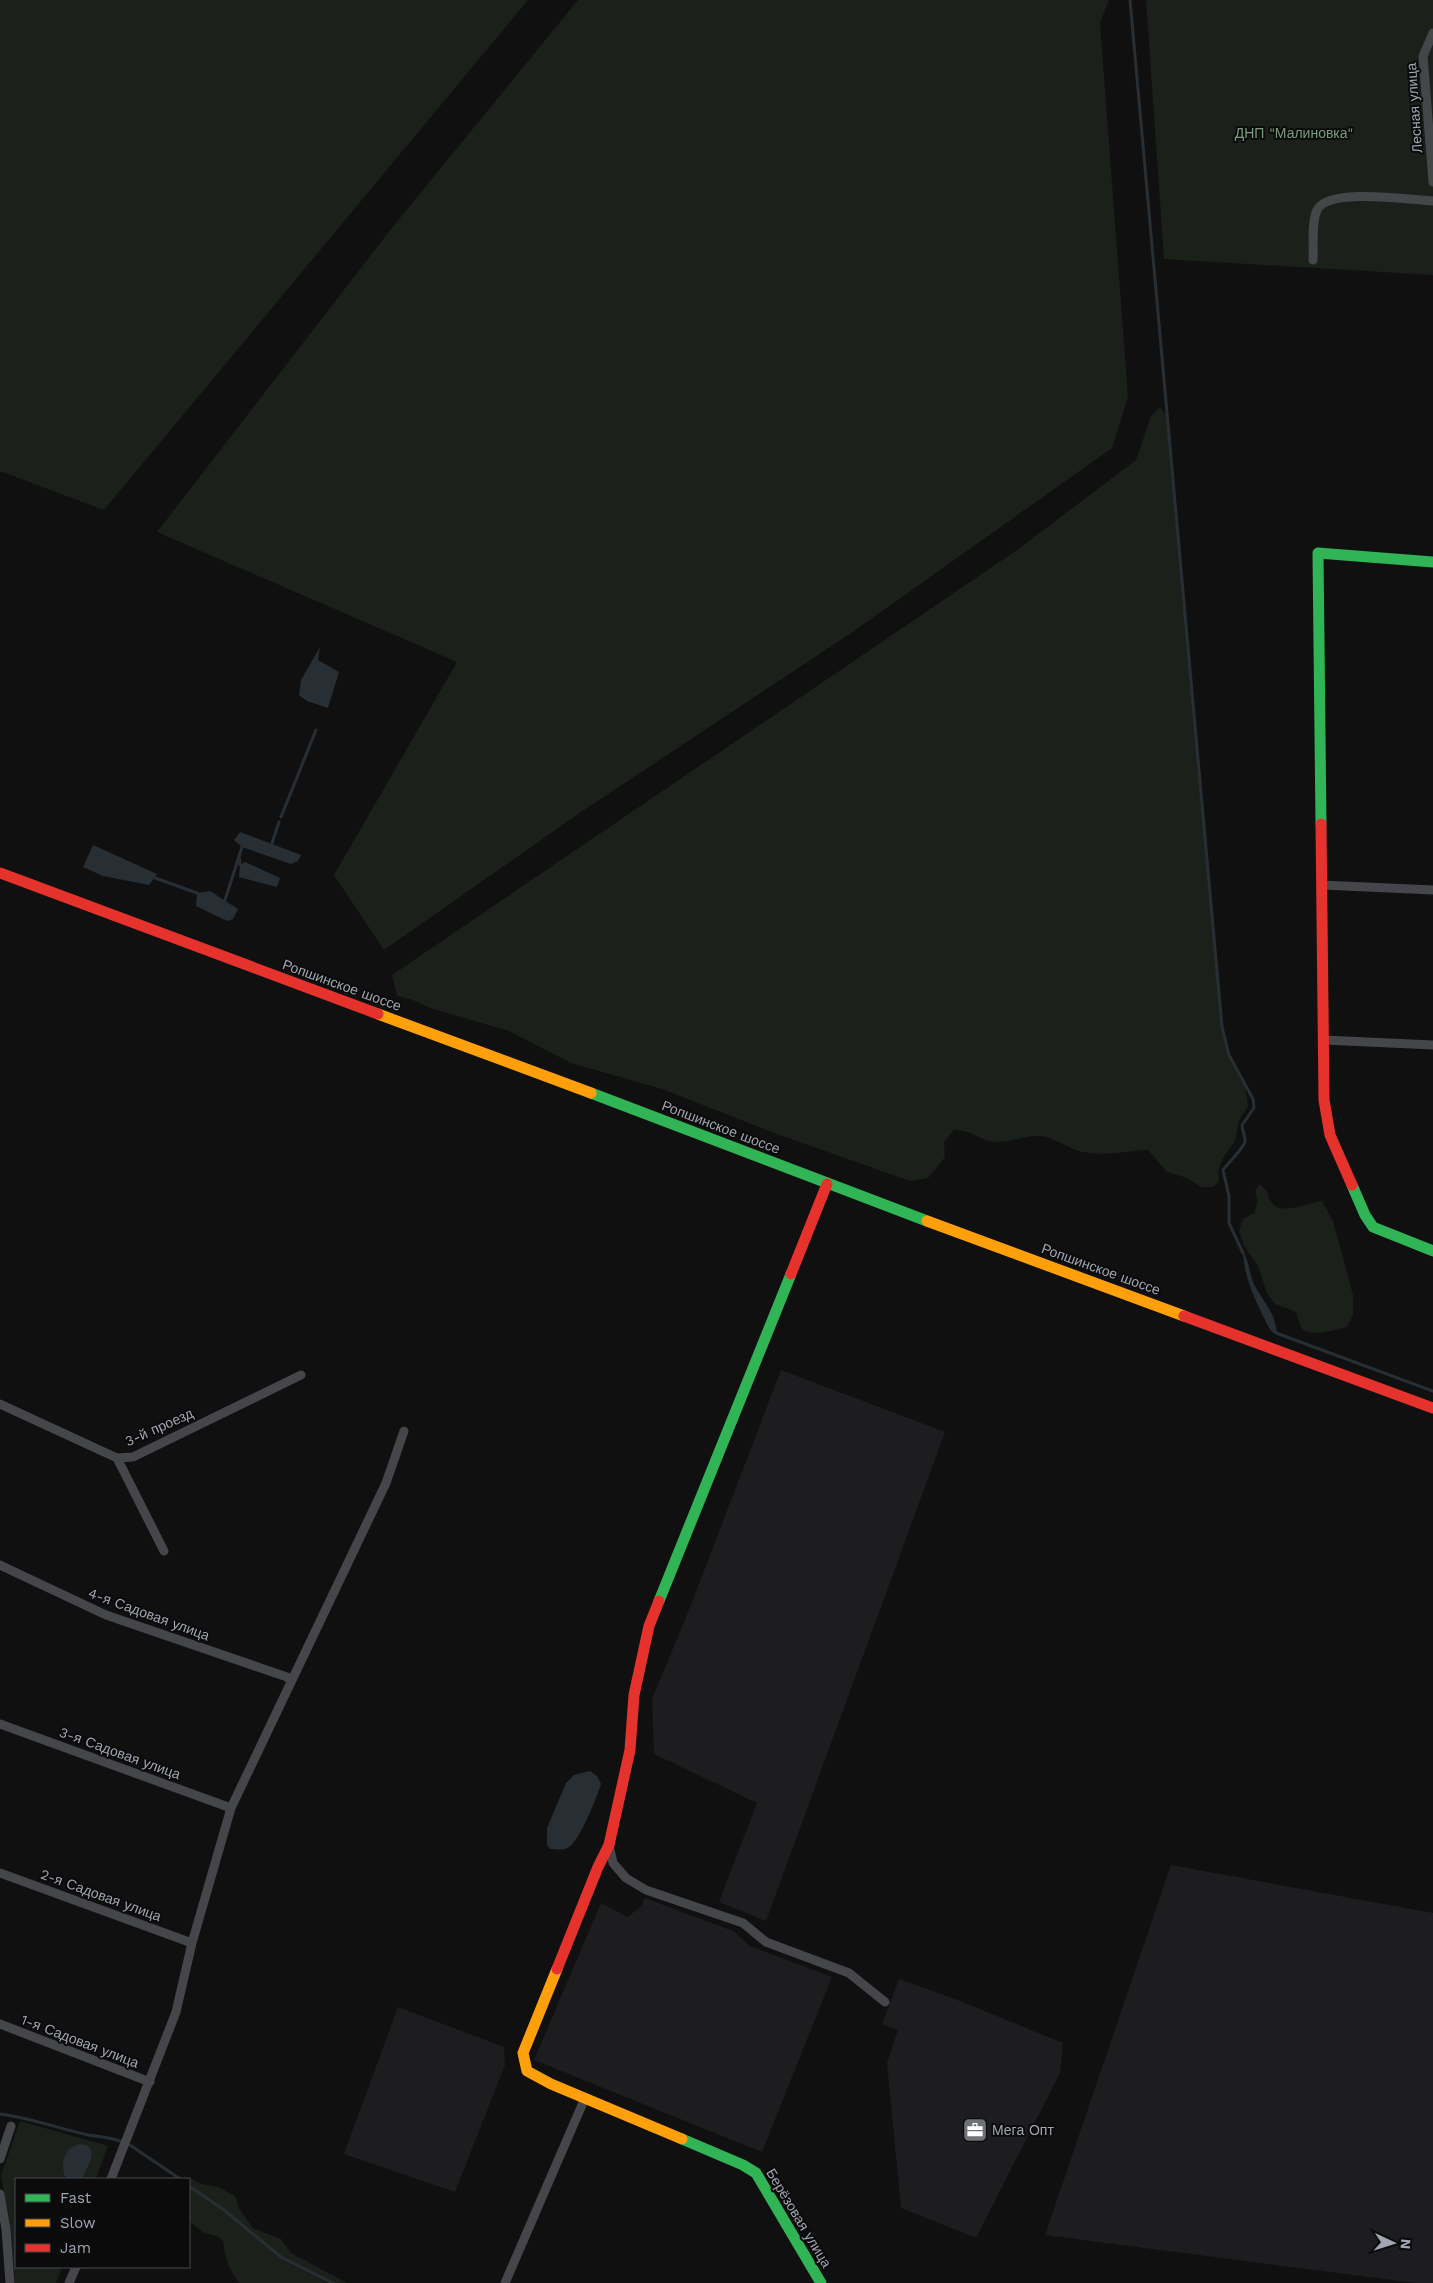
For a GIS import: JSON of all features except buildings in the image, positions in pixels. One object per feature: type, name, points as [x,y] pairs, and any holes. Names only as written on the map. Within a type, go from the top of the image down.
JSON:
[{"type":"street","name":"Лесная улица","points":[[1433,33],[1423,56],[1433,182]]},
{"type":"street","points":[[1423,56],[1433,57]]},
{"type":"street","points":[[1313,260],[1314,226],[1318,210],[1327,201],[1344,196],[1433,201]]},
{"type":"street","points":[[1433,562],[1318,553],[1324,1100],[1330,1135],[1365,1215],[1373,1227],[1433,1251]]},
{"type":"street","name":"Ропшинское шоссе","points":[[0,873],[610,1100],[827,1184],[1433,1408]]},
{"type":"street","points":[[1322,885],[1433,890]]},
{"type":"street","points":[[1324,1040],[1433,1045]]},
{"type":"street","points":[[827,1184],[649,1626],[634,1695],[630,1750],[609,1845],[613,1863],[626,1878],[646,1890],[743,1923],[766,1942],[850,1973],[885,2002]]},
{"type":"street","name":"3-й проезд","points":[[0,1404],[117,1458],[133,1457],[301,1375]]},
{"type":"street","points":[[111,2178],[176,2012],[192,1942],[231,1808],[386,1483],[404,1431]]},
{"type":"street","points":[[117,1458],[164,1552]]},
{"type":"street","name":"4-я Садовая улица","points":[[0,1566],[106,1615],[287,1677],[291,1682]]},
{"type":"street","name":"3-я Садовая улица","points":[[0,1724],[231,1808]]},
{"type":"street","name":"Берёзовая улица","points":[[609,1845],[598,1867],[524,2053],[527,2071],[743,2165],[756,2173],[821,2283]]},
{"type":"street","name":"2-я Садовая улица","points":[[0,1874],[192,1942]]},
{"type":"street","name":"1-я Садовая улица","points":[[0,2024],[150,2082]]},
{"type":"street","points":[[505,2283],[586,2098]]},
{"type":"street","points":[[0,2159],[11,2126]]},
{"type":"street","points":[[0,2194],[6,2229],[10,2283]]},
{"type":"street","points":[[69,2283],[76,2268]]},
{"type":"shaded area","points":[[320,647],[318,660],[339,672],[328,708],[307,701],[299,695],[301,680]]},
{"type":"shaded area","points":[[240,832],[301,855],[298,861],[291,864],[242,847],[234,840]]},
{"type":"shaded area","points":[[93,845],[157,874],[149,885],[103,876],[83,867]]},
{"type":"shaded area","points":[[245,862],[280,878],[277,887],[239,877],[240,865]]},
{"type":"shaded area","points":[[210,891],[238,909],[233,919],[227,921],[196,906],[197,893]]},
{"type":"shaded area","points":[[1243,1251],[1253,1282],[1274,1320],[1276,1333],[1273,1333],[1269,1328],[1252,1291],[1246,1272]]},
{"type":"shaded area","points":[[781,1370],[945,1432],[766,1921],[719,1902],[757,1803],[654,1754],[652,1699],[689,1610]]},
{"type":"shaded area","points":[[590,1771],[597,1776],[601,1784],[583,1827],[569,1847],[550,1849],[547,1845],[547,1828],[566,1783],[574,1775]]},
{"type":"shaded area","points":[[1171,1865],[1433,1913],[1433,2283],[1415,2283],[1045,2235]]},
{"type":"shaded area","points":[[645,1898],[733,1931],[750,1946],[832,1977],[762,2152],[534,2060],[601,1903],[627,1917],[641,1907]]},
{"type":"shaded area","points":[[899,1979],[955,1999],[1063,2043],[1060,2073],[976,2238],[901,2208],[887,2063],[898,2030],[882,2024]]},
{"type":"shaded area","points":[[398,2007],[504,2047],[505,2065],[455,2192],[344,2154]]},
{"type":"shaded area","points":[[75,2145],[88,2146],[92,2152],[91,2160],[82,2178],[66,2178],[63,2162],[67,2152]]},
{"type":"green space","points":[[0,0],[528,0],[104,510],[0,471]]},
{"type":"green space","points":[[578,0],[1109,0],[1100,23],[1128,397],[1112,448],[854,631],[581,812],[384,950],[334,875],[457,662],[157,532],[391,229]]},
{"type":"green space","name":"ДНП \"Малиновка\"","points":[[1146,0],[1433,0],[1433,275],[1164,259]]},
{"type":"green space","points":[[1160,407],[1166,415],[1222,1027],[1229,1055],[1245,1084],[1248,1107],[1239,1120],[1235,1141],[1223,1158],[1218,1172],[1219,1181],[1213,1187],[1201,1187],[1187,1178],[1167,1172],[1148,1150],[1105,1154],[1087,1153],[1040,1136],[998,1142],[954,1130],[944,1142],[945,1157],[928,1178],[910,1181],[777,1134],[662,1089],[571,1063],[509,1031],[433,1009],[410,999],[397,996],[392,975],[1017,550],[1136,460],[1151,416]]},
{"type":"green space","points":[[1259,1184],[1276,1207],[1289,1208],[1322,1201],[1333,1221],[1353,1295],[1353,1315],[1347,1327],[1316,1333],[1305,1331],[1301,1327],[1296,1312],[1275,1304],[1267,1293],[1258,1266],[1244,1246],[1239,1231],[1243,1219],[1254,1213],[1258,1201],[1255,1192]]},
{"type":"green space","points":[[20,2121],[108,2146],[96,2178],[82,2178],[91,2160],[92,2152],[64,2176],[65,2178],[15,2178],[15,2268],[62,2268],[56,2283],[15,2283],[10,2222],[1,2175]]},
{"type":"green space","points":[[190,2178],[201,2184],[218,2187],[235,2196],[239,2208],[253,2228],[281,2239],[291,2253],[347,2283],[240,2283],[228,2263],[223,2241],[217,2236],[204,2233],[190,2222]]},
{"type":"waterway","points":[[1130,0],[1222,1027],[1229,1055],[1253,1099],[1254,1108],[1242,1125],[1245,1139],[1244,1144],[1223,1170],[1229,1196],[1229,1223],[1243,1253]]},
{"type":"waterway","points":[[281,817],[316,730]]},
{"type":"waterway","points":[[272,843],[279,822]]},
{"type":"waterway","points":[[225,900],[242,847]]},
{"type":"waterway","points":[[239,855],[240,865]]},
{"type":"waterway","points":[[155,878],[197,893]]},
{"type":"waterway","points":[[1275,1330],[1276,1333],[1433,1391]]},
{"type":"waterway","points":[[0,2114],[122,2142]]},
{"type":"waterway","points":[[130,2145],[179,2178]]},
{"type":"waterway","points":[[190,2187],[224,2210],[281,2257],[333,2283]]},
{"type":"traffic: fast","points":[[1321,824],[1318,553],[1433,562]]},
{"type":"traffic: fast","points":[[591,1093],[927,1221]]},
{"type":"traffic: fast","points":[[1352,1185],[1365,1215],[1373,1227],[1433,1251]]},
{"type":"traffic: fast","points":[[659,1601],[791,1274]]},
{"type":"traffic: fast","points":[[682,2139],[743,2165],[756,2173],[821,2283]]},
{"type":"traffic: slow","points":[[378,1014],[591,1093]]},
{"type":"traffic: slow","points":[[927,1221],[1184,1316]]},
{"type":"traffic: slow","points":[[557,1969],[523,2053],[527,2071],[551,2084],[682,2139]]},
{"type":"traffic: jam","points":[[1321,824],[1324,1100],[1330,1135],[1352,1185]]},
{"type":"traffic: jam","points":[[0,873],[378,1014]]},
{"type":"traffic: jam","points":[[791,1274],[827,1184]]},
{"type":"traffic: jam","points":[[1184,1316],[1433,1408]]},
{"type":"traffic: jam","points":[[557,1969],[598,1867],[609,1845],[630,1750],[634,1695],[649,1626],[659,1601]]},
{"type":"place","name":"Мега Опт","points":[[975,2130]]}]
